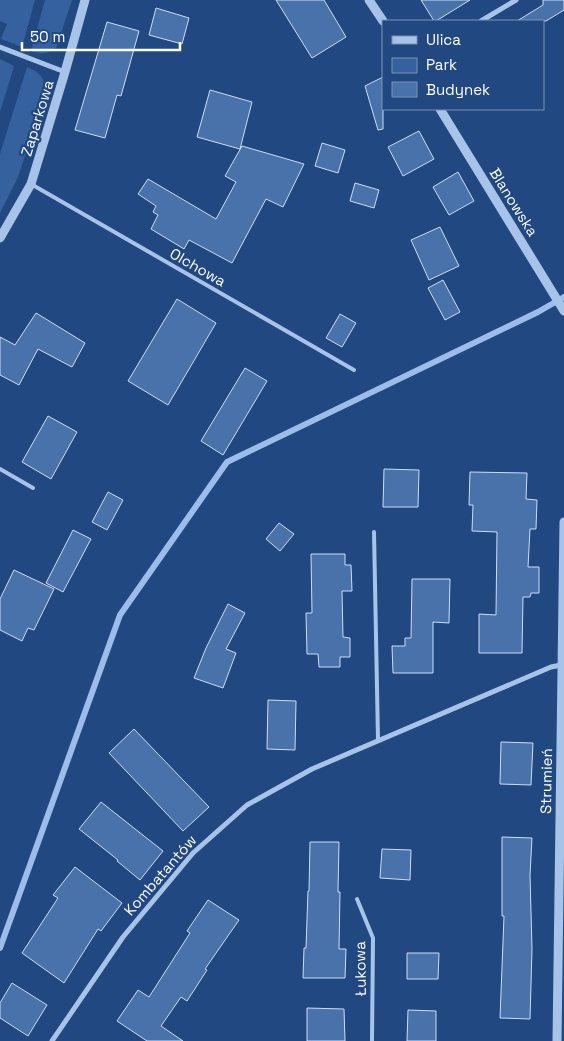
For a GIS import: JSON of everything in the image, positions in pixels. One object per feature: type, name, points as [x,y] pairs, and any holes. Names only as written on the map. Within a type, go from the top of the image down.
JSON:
[{"type":"street","name":"Zaparkowa","points":[[0,238],[31,184],[85,0]]},
{"type":"street","points":[[369,0],[382,20]]},
{"type":"street","points":[[483,20],[516,0]]},
{"type":"street","points":[[0,47],[65,72]]},
{"type":"street","name":"Blanowska","points":[[441,110],[564,310]]},
{"type":"street","name":"Strumień","points":[[557,1041],[561,954],[561,665],[564,522]]},
{"type":"street","name":"Kombatantów","points":[[52,1041],[123,937],[193,853],[247,804],[312,769],[551,667],[561,665]]},
{"type":"lane","name":"Olchowa","points":[[31,184],[354,370]]},
{"type":"lane","points":[[0,468],[33,488]]},
{"type":"lane","points":[[374,532],[378,740]]},
{"type":"lane","name":"Łukowa","points":[[356,899],[373,938],[372,1041]]},
{"type":"green space","points":[[0,0],[35,0],[22,47],[1,39],[7,24],[0,21]]},
{"type":"green space","points":[[45,0],[72,0],[56,48],[47,53],[41,53],[31,51]]},
{"type":"green space","points":[[0,59],[14,66],[0,112]]},
{"type":"green space","points":[[27,67],[41,76],[45,93],[18,177],[0,213],[0,154]]},
{"type":"building","points":[[276,0],[324,0],[346,37],[312,58]]},
{"type":"building","points":[[421,0],[470,0],[438,20],[433,20]]},
{"type":"building","points":[[543,0],[564,0],[564,10],[546,21],[519,20],[543,5]]},
{"type":"building","points":[[156,8],[189,18],[182,44],[149,35]]},
{"type":"building","points":[[107,22],[139,31],[121,96],[117,95],[105,138],[75,130]]},
{"type":"building","points":[[382,78],[383,129],[378,130],[365,86]]},
{"type":"building","points":[[210,90],[252,102],[240,149],[197,137]]},
{"type":"building","points":[[419,131],[434,159],[403,176],[388,147]]},
{"type":"building","points":[[322,143],[345,150],[338,173],[315,166]]},
{"type":"building","points":[[242,146],[304,164],[283,207],[266,199],[232,263],[189,240],[184,249],[151,229],[158,215],[153,212],[156,206],[138,194],[148,179],[216,219],[236,182],[225,176]]},
{"type":"building","points":[[458,172],[474,201],[449,215],[433,187]]},
{"type":"building","points":[[355,183],[379,190],[374,208],[350,201]]},
{"type":"building","points":[[440,227],[459,266],[429,280],[411,240]]},
{"type":"building","points":[[443,280],[460,312],[445,320],[428,288]]},
{"type":"building","points":[[177,299],[216,323],[168,405],[128,381]]},
{"type":"building","points":[[36,313],[85,343],[72,367],[38,349],[19,385],[0,375],[0,337],[15,345]]},
{"type":"building","points":[[340,314],[356,323],[342,347],[326,338]]},
{"type":"building","points":[[245,368],[267,381],[223,455],[201,441]]},
{"type":"building","points":[[48,416],[77,432],[51,479],[22,462]]},
{"type":"building","points":[[384,469],[419,470],[418,507],[383,507]]},
{"type":"building","points":[[470,472],[527,473],[526,499],[537,500],[536,529],[530,529],[528,567],[539,567],[539,593],[531,593],[530,597],[523,597],[522,653],[479,653],[479,614],[496,615],[497,532],[472,531],[473,505],[469,505]]},
{"type":"building","points":[[108,492],[123,500],[107,530],[92,522]]},
{"type":"building","points":[[279,523],[294,534],[280,551],[266,539]]},
{"type":"building","points":[[73,530],[91,539],[63,592],[46,583]]},
{"type":"building","points":[[311,554],[345,554],[345,565],[351,565],[352,591],[342,591],[343,637],[350,638],[350,657],[340,657],[340,667],[319,667],[318,654],[307,654],[306,613],[312,613]]},
{"type":"building","points":[[14,570],[54,589],[34,630],[28,628],[22,641],[0,630],[0,599]]},
{"type":"building","points":[[412,579],[450,579],[449,623],[433,622],[433,673],[393,673],[392,646],[405,646],[405,638],[411,638]]},
{"type":"building","points":[[228,604],[245,613],[226,649],[236,653],[223,688],[194,678],[206,648]]},
{"type":"building","points":[[268,700],[296,701],[295,750],[267,749]]},
{"type":"building","points":[[134,729],[209,807],[183,831],[109,753]]},
{"type":"building","points":[[501,742],[533,743],[531,785],[500,784]]},
{"type":"building","points":[[101,802],[163,851],[140,880],[79,829]]},
{"type":"building","points":[[502,837],[532,838],[530,875],[532,949],[530,1019],[500,1018],[504,916],[502,916]]},
{"type":"building","points":[[310,842],[339,842],[339,949],[346,949],[345,978],[303,978],[309,891]]},
{"type":"building","points":[[382,849],[411,850],[410,880],[380,878]]},
{"type":"building","points":[[75,867],[122,903],[101,931],[98,929],[64,983],[22,953],[58,898],[53,895]]},
{"type":"building","points":[[208,900],[239,920],[205,969],[207,970],[187,1001],[181,997],[161,1026],[183,1041],[147,1041],[117,1021],[138,990],[149,997],[190,933],[187,931]]},
{"type":"building","points":[[407,953],[439,953],[438,979],[407,979]]},
{"type":"building","points":[[12,983],[47,1005],[28,1036],[0,1018],[0,1003]]},
{"type":"building","points":[[307,1008],[344,1009],[345,1041],[307,1041]]},
{"type":"building","points":[[408,1010],[436,1011],[436,1041],[407,1041]]},
{"type":"waterway","points":[[0,948],[120,615],[227,462],[538,312],[564,297]]}]
